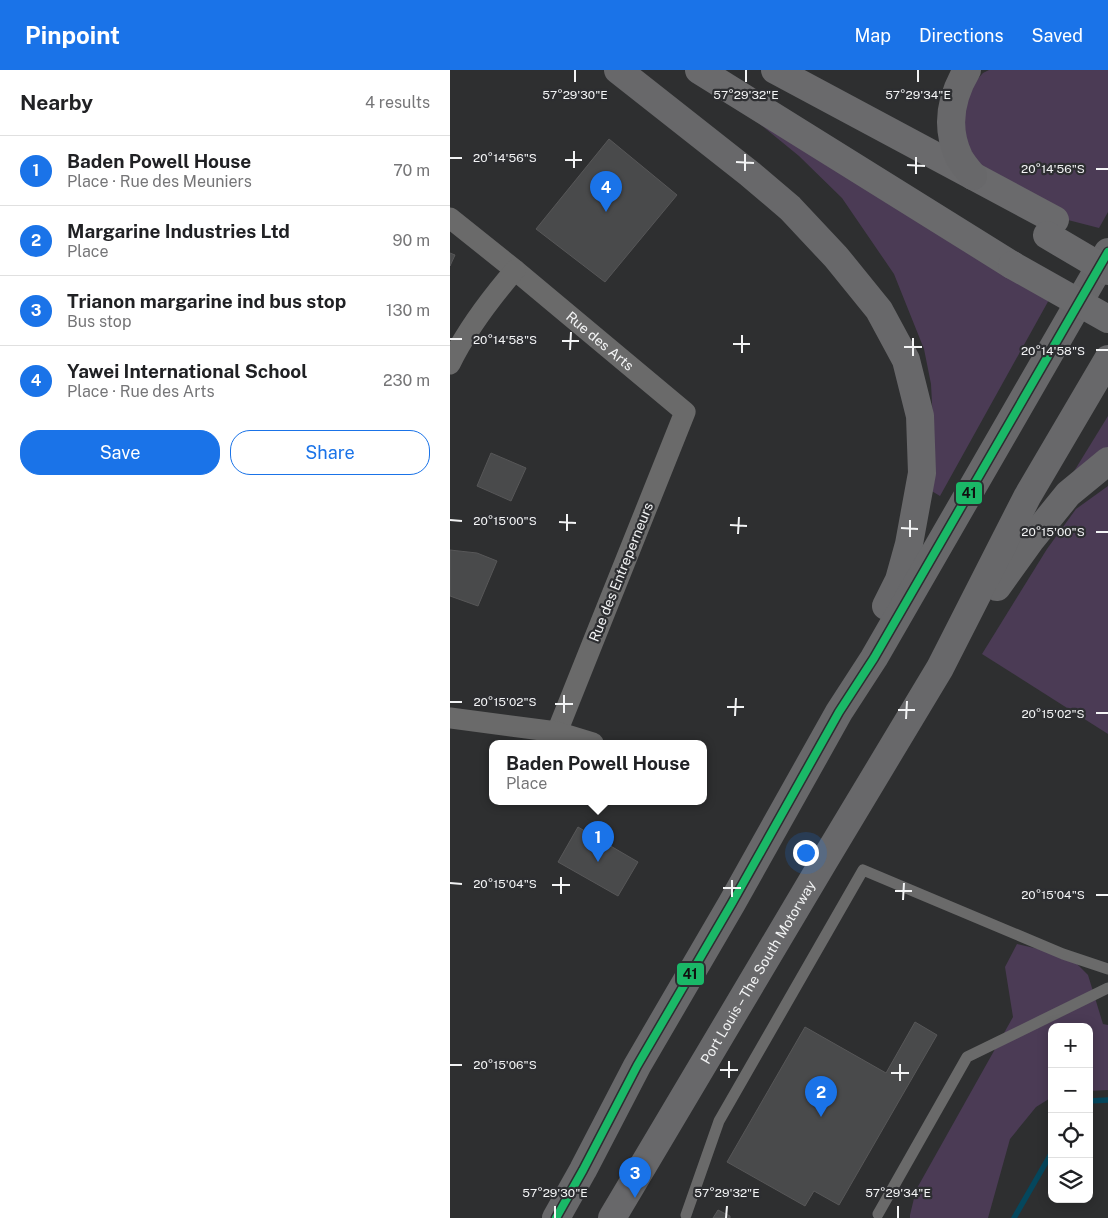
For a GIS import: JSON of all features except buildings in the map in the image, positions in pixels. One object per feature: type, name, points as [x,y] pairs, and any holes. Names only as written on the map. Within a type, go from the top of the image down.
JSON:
[{"type":"highway","points":[[618,70],[790,208],[836,257],[879,310],[906,360],[920,416],[922,474],[909,544],[899,580],[854,666],[839,712]]},
{"type":"highway","points":[[967,70],[955,94],[951,124],[953,141],[960,158],[973,176]]},
{"type":"highway","points":[[965,500],[983,452],[1061,321],[1108,231]]},
{"type":"highway","points":[[556,1218],[637,1066],[732,903],[839,712],[874,658],[1108,252]]},
{"type":"highway","name":"Port Louis – The South Motorway","points":[[612,1218],[940,668],[1028,497],[1108,359]]},
{"type":"highway","points":[[940,668],[1030,541],[1068,494],[1108,461]]},
{"type":"main road","points":[[698,70],[1012,265],[1108,319]]},
{"type":"main road","points":[[775,70],[973,176],[1051,228],[1108,271]]},
{"type":"main road","points":[[848,110],[1051,228],[1108,252]]},
{"type":"street","name":"Rue des Arts","points":[[450,218],[685,412]]},
{"type":"street","points":[[450,364],[468,330],[487,302],[515,270]]},
{"type":"street","name":"Rue des Entreperneurs","points":[[557,732],[685,412]]},
{"type":"street","points":[[450,718],[557,732],[583,740]]},
{"type":"lane","points":[[686,1215],[720,1121],[864,870],[1063,954],[1108,969]]},
{"type":"lane","points":[[878,1214],[966,1057],[1108,988]]},
{"type":"shaded area","points":[[989,70],[1108,70],[1108,212],[1099,228],[1068,220],[978,165],[961,132],[965,93],[983,73]]},
{"type":"shaded area","points":[[729,99],[1050,298],[940,496],[930,490],[933,422],[931,384],[924,349],[894,274],[842,198],[799,156]]},
{"type":"shaded area","points":[[1108,416],[1108,451],[1065,486]]},
{"type":"shaded area","points":[[1108,486],[1108,734],[982,654],[1047,549],[1076,509]]},
{"type":"shaded area","points":[[1017,944],[1069,956],[1088,975],[1103,1024],[1108,1025],[1108,1090],[1093,1091],[1093,1023],[1048,1023],[1048,1100],[1036,1107],[1010,1139],[988,1218],[910,1218],[916,1190],[1013,1017],[1005,967]]},
{"type":"waterway","points":[[1093,1101],[1108,1100]]},
{"type":"waterway","points":[[1014,1218],[1049,1158]]},
{"type":"transit line","name":"41","points":[[556,1218],[637,1066],[732,903],[839,712],[874,658],[1108,252]]},
{"type":"place","name":"Yawei International School","points":[[606,212]]},
{"type":"place","name":"Baden Powell House","points":[[598,862]]},
{"type":"place","name":"Margarine Industries Ltd","points":[[821,1117]]},
{"type":"place","name":"Trianon margarine ind bus stop","points":[[635,1198]]}]
